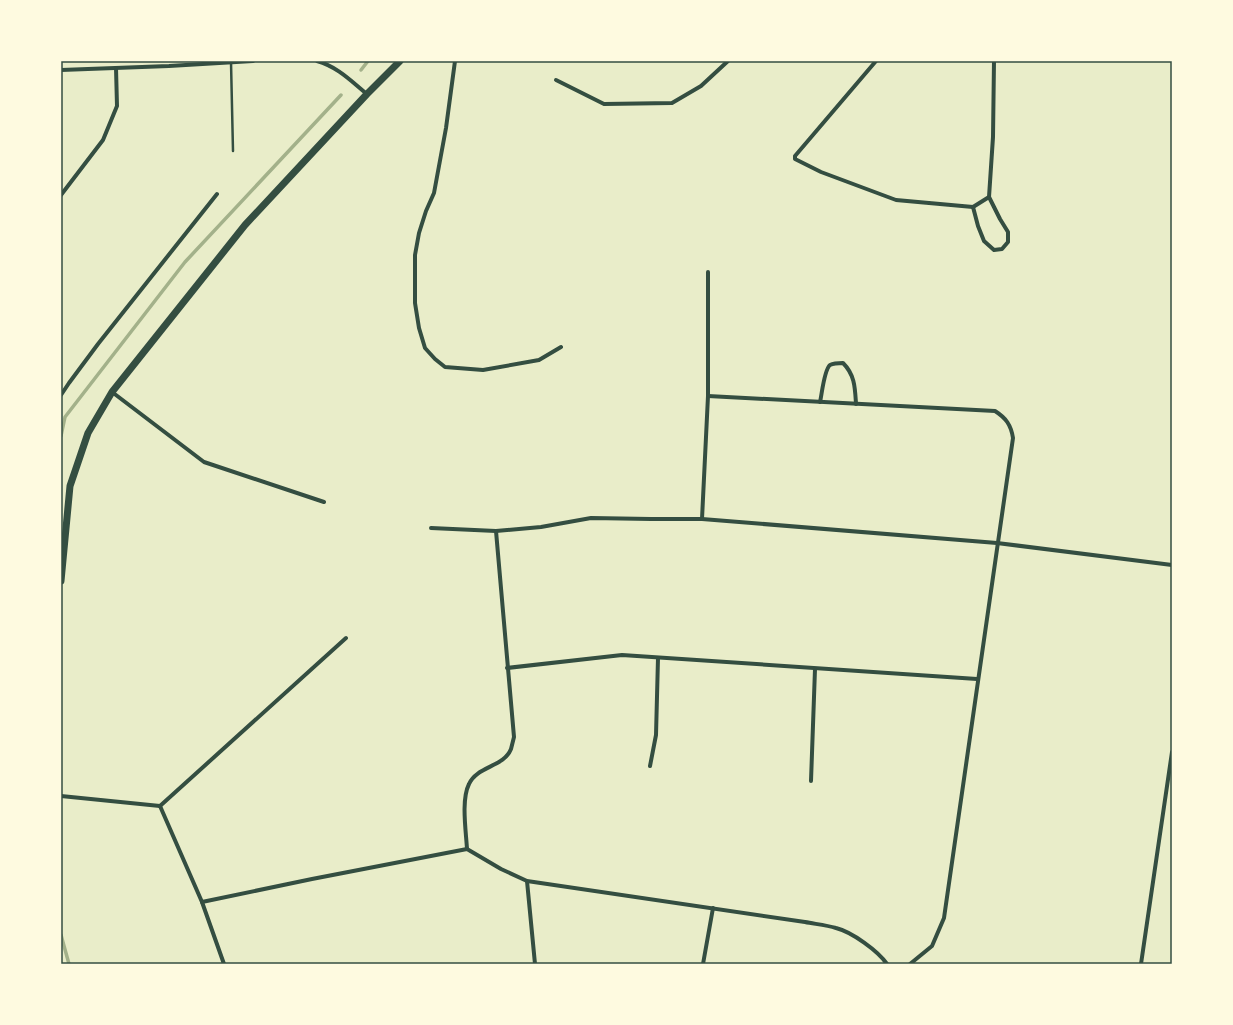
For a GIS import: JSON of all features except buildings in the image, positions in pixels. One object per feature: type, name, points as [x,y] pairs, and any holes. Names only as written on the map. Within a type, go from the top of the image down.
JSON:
[{"type":"main road","points":[[61,581],[70,486],[88,433],[112,392],[245,225],[367,94],[400,61]]},
{"type":"street","points":[[61,70],[116,68],[169,63],[254,61]]},
{"type":"street","points":[[317,61],[325,63],[338,70],[367,94]]},
{"type":"street","points":[[455,61],[446,128],[434,193],[419,233],[415,255],[415,303],[418,328],[425,348],[445,367],[482,370],[539,360],[562,347]]},
{"type":"street","points":[[556,80],[604,104],[672,103],[701,86],[728,61]]},
{"type":"street","points":[[868,61],[873,65]]},
{"type":"street","points":[[876,61],[795,156],[795,160],[821,172],[896,200],[973,207],[989,197]]},
{"type":"street","points":[[973,207],[984,241],[994,250],[1002,249],[1008,242],[1008,232],[1000,220],[989,197],[993,137],[994,61]]},
{"type":"street","points":[[61,195],[103,140],[117,106],[116,68]]},
{"type":"street","points":[[61,395],[98,344],[217,194]]},
{"type":"street","points":[[702,519],[708,396],[708,272]]},
{"type":"street","points":[[820,402],[826,371],[830,365],[843,363],[853,377],[856,404]]},
{"type":"street","points":[[112,392],[204,462],[324,502]]},
{"type":"street","points":[[708,396],[995,411],[1003,416],[1012,430],[1013,438],[977,679],[944,918],[932,946],[910,964]]},
{"type":"street","points":[[431,528],[496,532],[541,527],[590,518],[702,519],[997,543],[1172,565]]},
{"type":"street","points":[[467,849],[465,808],[469,783],[477,774],[503,760],[511,750],[514,737],[496,532]]},
{"type":"street","points":[[61,796],[160,806],[346,638]]},
{"type":"street","points":[[507,668],[622,655],[977,679]]},
{"type":"street","points":[[650,766],[656,735],[658,658]]},
{"type":"street","points":[[811,781],[815,668]]},
{"type":"street","points":[[1141,964],[1172,752]]},
{"type":"street","points":[[160,806],[202,902],[224,964]]},
{"type":"street","points":[[202,902],[467,849],[501,869],[527,880],[837,928],[866,943],[887,964]]},
{"type":"street","points":[[527,880],[535,964]]},
{"type":"street","points":[[703,964],[713,908]]},
{"type":"lane","points":[[231,62],[233,151]]},
{"type":"waterway","points":[[361,70],[368,61]]},
{"type":"waterway","points":[[61,436],[65,417],[185,262],[341,95]]},
{"type":"waterway","points":[[61,935],[69,964]]}]
